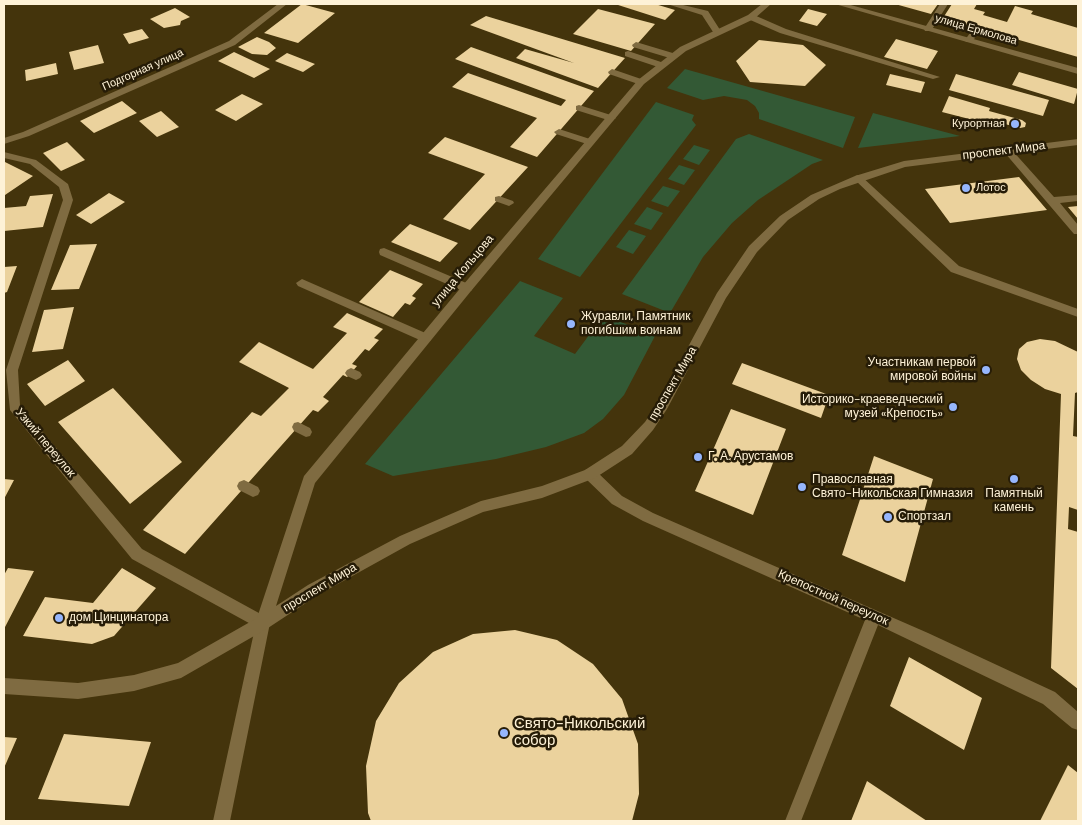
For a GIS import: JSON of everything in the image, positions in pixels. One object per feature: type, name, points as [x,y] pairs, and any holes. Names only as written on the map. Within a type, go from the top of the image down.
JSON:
[{"type":"street","name":"Подгорная улица","points":[[4,141],[26,134],[232,43],[283,4]]},
{"type":"street","points":[[671,4],[705,13],[718,33]]},
{"type":"street","name":"улица Кольцова","points":[[263,623],[309,480],[467,288],[641,82],[673,56],[750,16],[767,4]]},
{"type":"street","name":"улица Ермолова","points":[[838,4],[1078,71]]},
{"type":"street","points":[[928,29],[944,4]]},
{"type":"street","points":[[750,16],[784,31],[936,77]]},
{"type":"street","points":[[970,40],[978,28]]},
{"type":"street","points":[[636,45],[673,56]]},
{"type":"street","points":[[628,54],[661,64]]},
{"type":"street","points":[[612,72],[641,82]]},
{"type":"street","points":[[579,108],[611,118]]},
{"type":"street","points":[[559,132],[590,142]]},
{"type":"street","name":"проспект Мира","points":[[4,686],[78,691],[134,683],[181,670],[263,623],[313,590],[405,540],[481,507],[542,492],[590,474],[627,450],[649,426],[672,388],[721,296],[753,249],[784,218],[815,198],[858,178],[904,164],[1078,142]]},
{"type":"street","points":[[1008,151],[1078,231]]},
{"type":"street","name":"Узкий переулок","points":[[4,155],[33,162],[64,186],[68,200],[12,370],[14,406],[137,554],[263,623]]},
{"type":"street","points":[[858,178],[955,269],[1078,313]]},
{"type":"street","points":[[1052,201],[1078,198]]},
{"type":"street","points":[[384,252],[467,288]]},
{"type":"street","points":[[302,283],[426,338]]},
{"type":"street","name":"Крепостной переулок","points":[[590,474],[617,500],[648,517],[874,616],[1049,698],[1078,722]]},
{"type":"street","points":[[793,821],[874,616]]},
{"type":"street","points":[[221,821],[263,623]]},
{"type":"green space","points":[[685,69],[855,117],[843,148],[759,119],[759,113],[755,106],[747,100],[724,96],[703,100],[667,88]]},
{"type":"green space","points":[[656,102],[694,115],[692,120],[696,125],[580,277],[538,259]]},
{"type":"green space","points":[[873,113],[960,136],[858,148]]},
{"type":"green space","points":[[749,134],[823,160],[812,164],[758,200],[732,223],[703,257],[670,313],[622,294],[736,139]]},
{"type":"green space","points":[[694,145],[710,150],[699,165],[683,159]]},
{"type":"green space","points":[[679,165],[695,170],[684,185],[668,179]]},
{"type":"green space","points":[[663,186],[680,191],[668,207],[651,201]]},
{"type":"green space","points":[[647,207],[663,213],[651,230],[634,224]]},
{"type":"green space","points":[[629,230],[646,236],[633,254],[616,247]]},
{"type":"green space","points":[[520,281],[563,298],[534,336],[575,354],[604,315],[655,336],[624,395],[603,419],[584,433],[546,447],[496,459],[393,476],[365,464]]},
{"type":"building","points":[[302,4],[335,13],[298,43],[264,33]]},
{"type":"building","points":[[615,4],[655,4],[675,10],[665,20]]},
{"type":"building","points":[[895,4],[938,4],[931,14]]},
{"type":"building","points":[[952,4],[977,4],[974,9],[985,12],[983,15],[1007,22],[1015,6],[1033,11],[1031,14],[1078,28],[1078,57],[943,18]]},
{"type":"building","points":[[175,8],[190,17],[181,21],[180,25],[164,28],[150,19]]},
{"type":"building","points":[[598,9],[655,24],[631,51],[573,34]]},
{"type":"building","points":[[808,9],[827,14],[817,26],[799,21]]},
{"type":"building","points":[[486,16],[625,58],[598,88],[516,58],[525,49],[574,63],[470,25]]},
{"type":"building","points":[[142,29],[149,38],[129,44],[123,34]]},
{"type":"building","points":[[257,37],[269,42],[276,48],[267,55],[252,54],[238,47]]},
{"type":"building","points":[[896,39],[938,51],[927,69],[884,57]]},
{"type":"building","points":[[759,40],[803,45],[826,65],[805,86],[750,82],[736,61]]},
{"type":"building","points":[[98,45],[104,63],[74,70],[69,52]]},
{"type":"building","points":[[471,47],[594,91],[537,157],[510,147],[537,118],[452,87],[468,73],[561,106],[566,100],[455,59]]},
{"type":"building","points":[[234,52],[270,69],[254,78],[218,61]]},
{"type":"building","points":[[287,53],[315,64],[303,72],[275,61]]},
{"type":"building","points":[[56,63],[58,74],[26,81],[25,70]]},
{"type":"building","points":[[1019,72],[1078,89],[1074,104],[1012,85]]},
{"type":"building","points":[[890,74],[925,82],[921,93],[886,85]]},
{"type":"building","points":[[956,74],[1049,100],[1043,116],[949,90]]},
{"type":"building","points":[[242,94],[263,104],[236,121],[215,110]]},
{"type":"building","points":[[949,96],[990,108],[989,111],[1022,120],[1026,123],[1025,127],[1020,128],[986,119],[985,123],[942,112]]},
{"type":"building","points":[[122,101],[137,113],[94,133],[80,121]]},
{"type":"building","points":[[161,111],[179,127],[157,137],[139,121]]},
{"type":"building","points":[[445,137],[528,167],[470,230],[443,219],[485,174],[428,153]]},
{"type":"building","points":[[67,142],[85,160],[61,171],[43,153]]},
{"type":"building","points":[[4,163],[33,176],[5,195]]},
{"type":"building","points":[[1019,177],[1047,210],[950,223],[925,189]]},
{"type":"building","points":[[109,193],[125,202],[91,224],[76,215]]},
{"type":"building","points":[[53,194],[43,227],[4,231],[4,208],[26,206],[30,196]]},
{"type":"building","points":[[1078,206],[1078,219],[1068,207]]},
{"type":"building","points":[[410,224],[458,243],[440,262],[391,242]]},
{"type":"building","points":[[97,244],[79,289],[51,290],[70,245]]},
{"type":"building","points":[[17,266],[7,292],[4,293],[4,267]]},
{"type":"building","points":[[390,270],[423,284],[412,296],[416,298],[410,305],[405,303],[393,317],[359,302]]},
{"type":"building","points":[[74,307],[63,349],[32,352],[44,310]]},
{"type":"building","points":[[347,313],[383,329],[374,338],[379,340],[369,351],[365,349],[352,364],[357,366],[351,373],[347,377],[343,375],[323,397],[329,401],[318,412],[313,410],[185,554],[143,530],[252,412],[261,416],[289,388],[239,362],[259,342],[313,369],[347,333],[333,327]]},
{"type":"building","points":[[1040,339],[1055,341],[1078,352],[1078,392],[1075,393],[1073,436],[1078,437],[1078,510],[1069,507],[1068,529],[1078,532],[1078,689],[1051,668],[1061,394],[1045,389],[1031,380],[1021,370],[1017,359],[1019,349],[1027,342]]},
{"type":"building","points":[[68,360],[85,381],[45,406],[27,384]]},
{"type":"building","points":[[742,363],[829,395],[821,418],[732,384]]},
{"type":"building","points":[[113,388],[182,462],[130,504],[58,422]]},
{"type":"building","points":[[731,409],[786,429],[753,515],[695,491]]},
{"type":"building","name":"Спортзал","points":[[874,456],[933,479],[905,582],[842,555]]},
{"type":"building","points":[[4,479],[14,480],[4,499]]},
{"type":"building","points":[[8,568],[34,571],[4,629],[4,575]]},
{"type":"building","points":[[122,568],[156,588],[114,636],[92,644],[23,636],[45,597],[93,603]]},
{"type":"building","name":"Свято-Никольский собор","points":[[515,630],[557,640],[593,664],[622,699],[638,744],[639,794],[632,821],[371,821],[368,813],[366,766],[376,721],[399,683],[433,652],[473,634]]},
{"type":"building","points":[[909,657],[982,698],[964,750],[890,706]]},
{"type":"building","points":[[64,734],[151,742],[129,806],[38,799]]},
{"type":"building","points":[[4,737],[17,738],[4,768]]},
{"type":"building","points":[[1068,765],[1078,773],[1078,821],[1040,821]]},
{"type":"building","points":[[867,781],[927,821],[851,821]]},
{"type":"place","name":"Курортная","points":[[1015,124]]},
{"type":"place","name":"Лотос","points":[[966,188]]},
{"type":"place","name":"Журавли, Памятник погибшим воинам","points":[[571,324]]},
{"type":"place","name":"Участникам первой мировой войны","points":[[986,370]]},
{"type":"place","name":"Историко-краеведческий музей «Крепость»","points":[[953,407]]},
{"type":"place","name":"Г. А. Арустамов","points":[[698,457]]},
{"type":"place","name":"Памятный камень","points":[[1014,479]]},
{"type":"place","name":"Православная Свято-Никольская Гимназия","points":[[802,487]]},
{"type":"place","name":"Спортзал","points":[[888,517]]},
{"type":"place","name":"дом Цинцинатора","points":[[59,618]]},
{"type":"place","name":"Свято-Никольский собор","points":[[504,733]]}]
